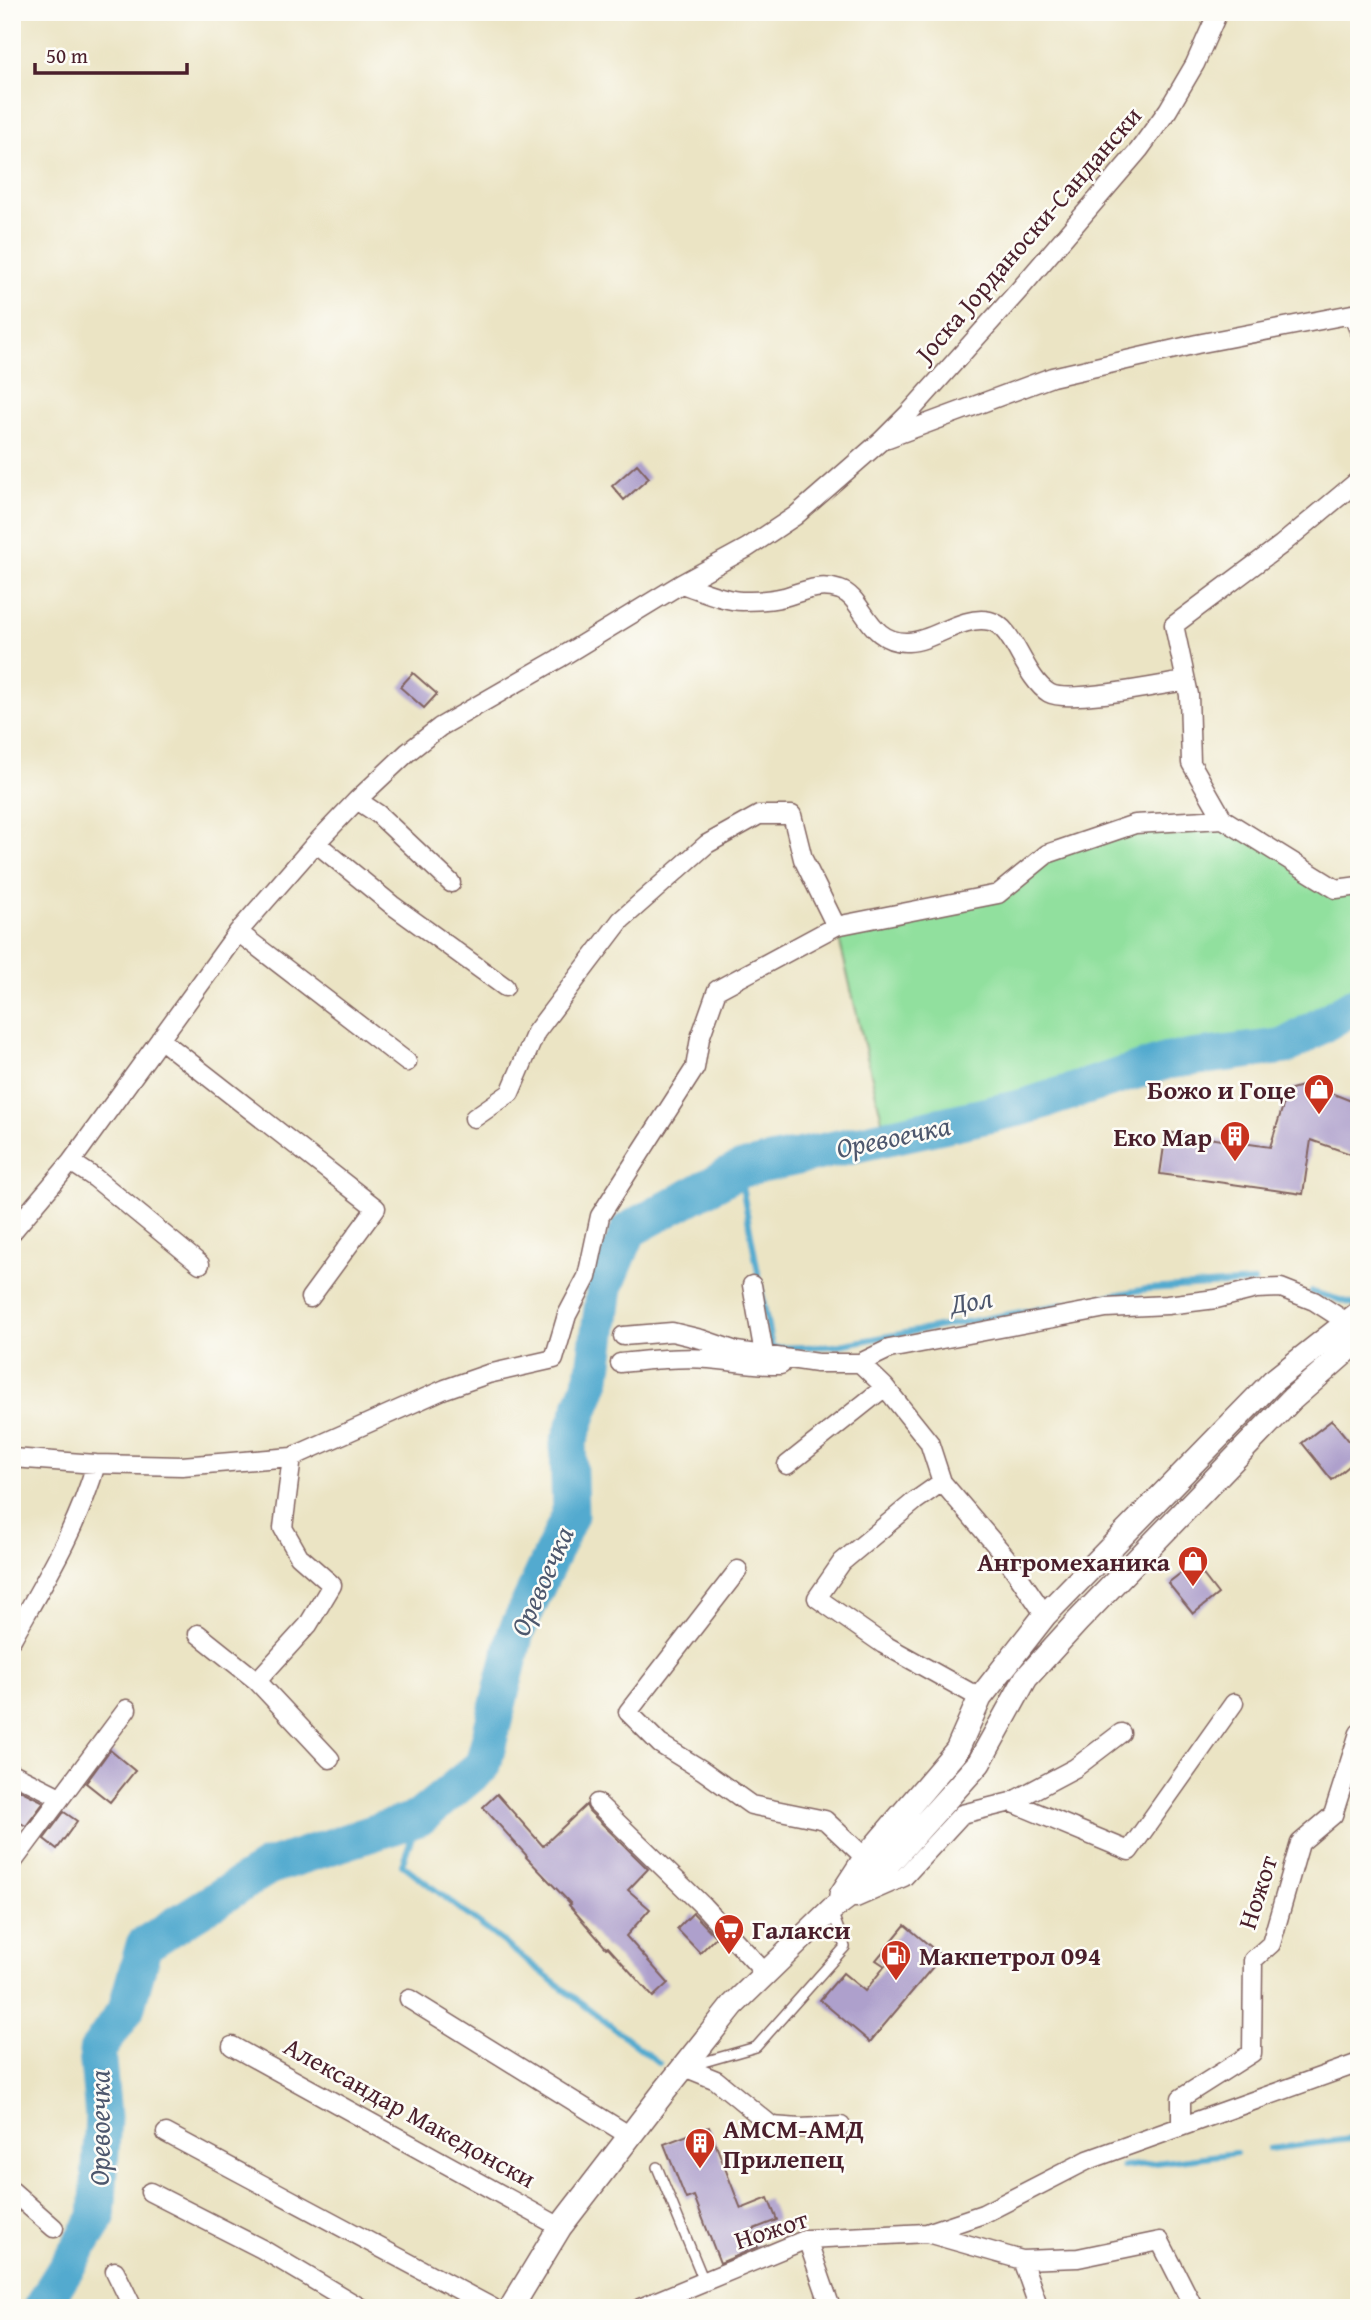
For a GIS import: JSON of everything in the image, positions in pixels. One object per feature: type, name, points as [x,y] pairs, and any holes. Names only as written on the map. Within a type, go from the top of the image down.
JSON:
[{"type":"street","name":"Јоска Јорданоски-Сандански","points":[[12,1232],[71,1162],[238,932],[316,843],[408,752],[440,727],[681,584],[747,548],[795,516],[881,441],[1020,289],[1139,150],[1168,110],[1195,64],[1218,12]]},
{"type":"street","name":"Јоска Јорданоски-Сандански","points":[[881,441],[1052,377],[1197,344],[1352,314],[1359,330]]},
{"type":"street","points":[[1359,480],[1281,545],[1174,625],[1189,695],[1191,763],[1223,819],[1336,890],[1359,887]]},
{"type":"street","points":[[681,584],[740,601],[781,598],[812,587],[830,587],[846,592],[873,627],[890,640],[910,642],[975,620],[992,621],[1006,632],[1028,674],[1050,694],[1073,698],[1185,681]]},
{"type":"street","points":[[357,800],[378,814],[450,883]]},
{"type":"street","points":[[474,1118],[510,1093],[536,1032],[621,920],[707,844],[760,816],[792,816],[803,859],[836,926]]},
{"type":"street","points":[[12,1458],[181,1466],[292,1457],[445,1389],[488,1374],[554,1359],[567,1315],[587,1277],[600,1216],[695,1068],[700,1038],[717,990],[836,926],[998,894],[1047,854],[1135,824],[1223,819]]},
{"type":"street","points":[[316,843],[393,905],[505,986]]},
{"type":"street","points":[[238,932],[407,1062]]},
{"type":"street","points":[[160,1039],[376,1208],[310,1297]]},
{"type":"street","points":[[71,1162],[95,1178],[200,1264]]},
{"type":"street","points":[[752,1285],[764,1354]]},
{"type":"street","points":[[620,1363],[711,1359],[756,1366],[860,1363],[889,1349],[1106,1308],[1204,1301],[1256,1289],[1281,1288],[1314,1301],[1356,1326]]},
{"type":"street","points":[[873,1865],[957,1750],[980,1698],[1045,1615],[1273,1381],[1356,1326]]},
{"type":"street","points":[[511,2308],[560,2227],[733,2005],[979,1763],[1026,1678],[1292,1399],[1356,1326]]},
{"type":"street","points":[[624,1336],[672,1332],[736,1351],[817,1363]]},
{"type":"street","points":[[860,1363],[885,1387],[929,1442],[942,1482],[1005,1556],[1045,1615]]},
{"type":"street","points":[[787,1465],[885,1387]]},
{"type":"street","points":[[257,1681],[308,1625],[332,1584],[299,1556],[283,1528],[292,1457]]},
{"type":"street","points":[[12,1639],[62,1549],[88,1494],[96,1464]]},
{"type":"street","points":[[942,1482],[842,1562],[817,1598],[883,1644],[980,1698]]},
{"type":"street","points":[[738,1570],[628,1712],[660,1744],[751,1805],[825,1820],[873,1865]]},
{"type":"street","points":[[198,1634],[257,1681],[330,1759]]},
{"type":"street","points":[[1011,1801],[1129,1851],[1234,1703]]},
{"type":"street","points":[[12,1863],[127,1709]]},
{"type":"street","points":[[832,1909],[904,1877],[962,1814],[1011,1801],[1075,1768],[1121,1732]]},
{"type":"street","name":"Ножот","points":[[1181,2126],[1181,2098],[1252,2053],[1253,1960],[1271,1944],[1300,1843],[1333,1815],[1359,1733]]},
{"type":"street","points":[[12,1773],[60,1797]]},
{"type":"street","points":[[597,1803],[703,1906],[766,1974]]},
{"type":"street","points":[[408,1999],[630,2136]]},
{"type":"street","name":"Александар Македонски","points":[[233,2046],[560,2227]]},
{"type":"street","name":"Ножот","points":[[640,2308],[807,2239],[927,2232],[983,2214],[1088,2160],[1359,2063]]},
{"type":"street","points":[[684,2067],[716,2080],[772,2126],[841,2126]]},
{"type":"street","points":[[166,2133],[494,2308]]},
{"type":"street","points":[[12,2191],[54,2228]]},
{"type":"street","points":[[150,2192],[262,2249],[361,2308]]},
{"type":"street","name":"Ножот","points":[[927,2232],[1022,2260],[1078,2258],[1160,2241],[1194,2308]]},
{"type":"street","points":[[807,2239],[831,2308]]},
{"type":"street","points":[[1022,2260],[1040,2308]]},
{"type":"street","points":[[115,2271],[133,2308]]},
{"type":"lane","points":[[684,2067],[756,2047],[845,1947],[832,1909]]},
{"type":"lane","points":[[657,2167],[705,2281]]},
{"type":"green space","points":[[1223,819],[1336,889],[1359,886],[1359,1003],[1286,1046],[1167,1061],[1024,1107],[886,1137],[836,926],[998,894],[1047,854],[1135,824]]},
{"type":"building","points":[[637,464],[649,478],[624,500],[612,486]]},
{"type":"building","points":[[413,673],[437,694],[424,708],[400,687]]},
{"type":"building","points":[[1308,1084],[1359,1104],[1359,1157],[1311,1140],[1303,1194],[1160,1174],[1166,1132],[1270,1147],[1288,1090]]},
{"type":"building","points":[[1332,1420],[1359,1453],[1359,1458],[1332,1480],[1302,1443]]},
{"type":"building","name":"Ангромеханика","points":[[1194,1563],[1218,1594],[1193,1614],[1168,1583]]},
{"type":"building","points":[[110,1750],[135,1771],[110,1802],[86,1783]]},
{"type":"building","points":[[12,1786],[44,1802],[26,1826],[12,1818]]},
{"type":"building","points":[[497,1794],[543,1846],[586,1805],[648,1869],[628,1890],[650,1909],[626,1936],[668,1983],[653,1997],[608,1947],[606,1948],[569,1905],[571,1904],[483,1807]]},
{"type":"building","points":[[64,1812],[77,1821],[57,1849],[44,1839]]},
{"type":"building","points":[[693,1913],[716,1937],[700,1953],[677,1929]]},
{"type":"building","name":"Макпетрол 094","points":[[905,1925],[942,1956],[870,2042],[820,2000],[843,1973],[865,1991],[885,1966],[876,1960]]},
{"type":"building","name":"АМСМ-АМД Прилепец","points":[[709,2127],[741,2209],[768,2198],[777,2220],[751,2230],[758,2247],[720,2263],[694,2196],[686,2199],[664,2144]]},
{"type":"waterway","name":"Оревоечка","points":[[41,2308],[97,2218],[103,2117],[97,2051],[126,2009],[144,1945],[268,1867],[419,1818],[483,1765],[516,1632],[570,1515],[568,1444],[593,1377],[605,1287],[629,1230],[739,1170],[1024,1107],[1167,1061],[1286,1046],[1359,1003]]},
{"type":"waterway","name":"Дол","points":[[739,1170],[772,1348],[834,1346],[1147,1289],[1254,1282]]},
{"type":"waterway","name":"Дол","points":[[1312,1292],[1354,1304]]},
{"type":"waterway","points":[[419,1818],[402,1864],[659,2063]]},
{"type":"waterway","points":[[1269,2149],[1359,2138]]},
{"type":"waterway","points":[[1123,2167],[1236,2153]]},
{"type":"place","name":"Божо и Гоце","points":[[1319,1116]]},
{"type":"place","name":"Еко Мар","points":[[1235,1163]]},
{"type":"place","name":"Ангромеханика","points":[[1193,1588]]},
{"type":"place","name":"Галакси","points":[[729,1956]]},
{"type":"place","name":"Макпетрол 094","points":[[896,1982]]},
{"type":"place","name":"АМСМ-АМД Прилепец","points":[[700,2170]]}]
